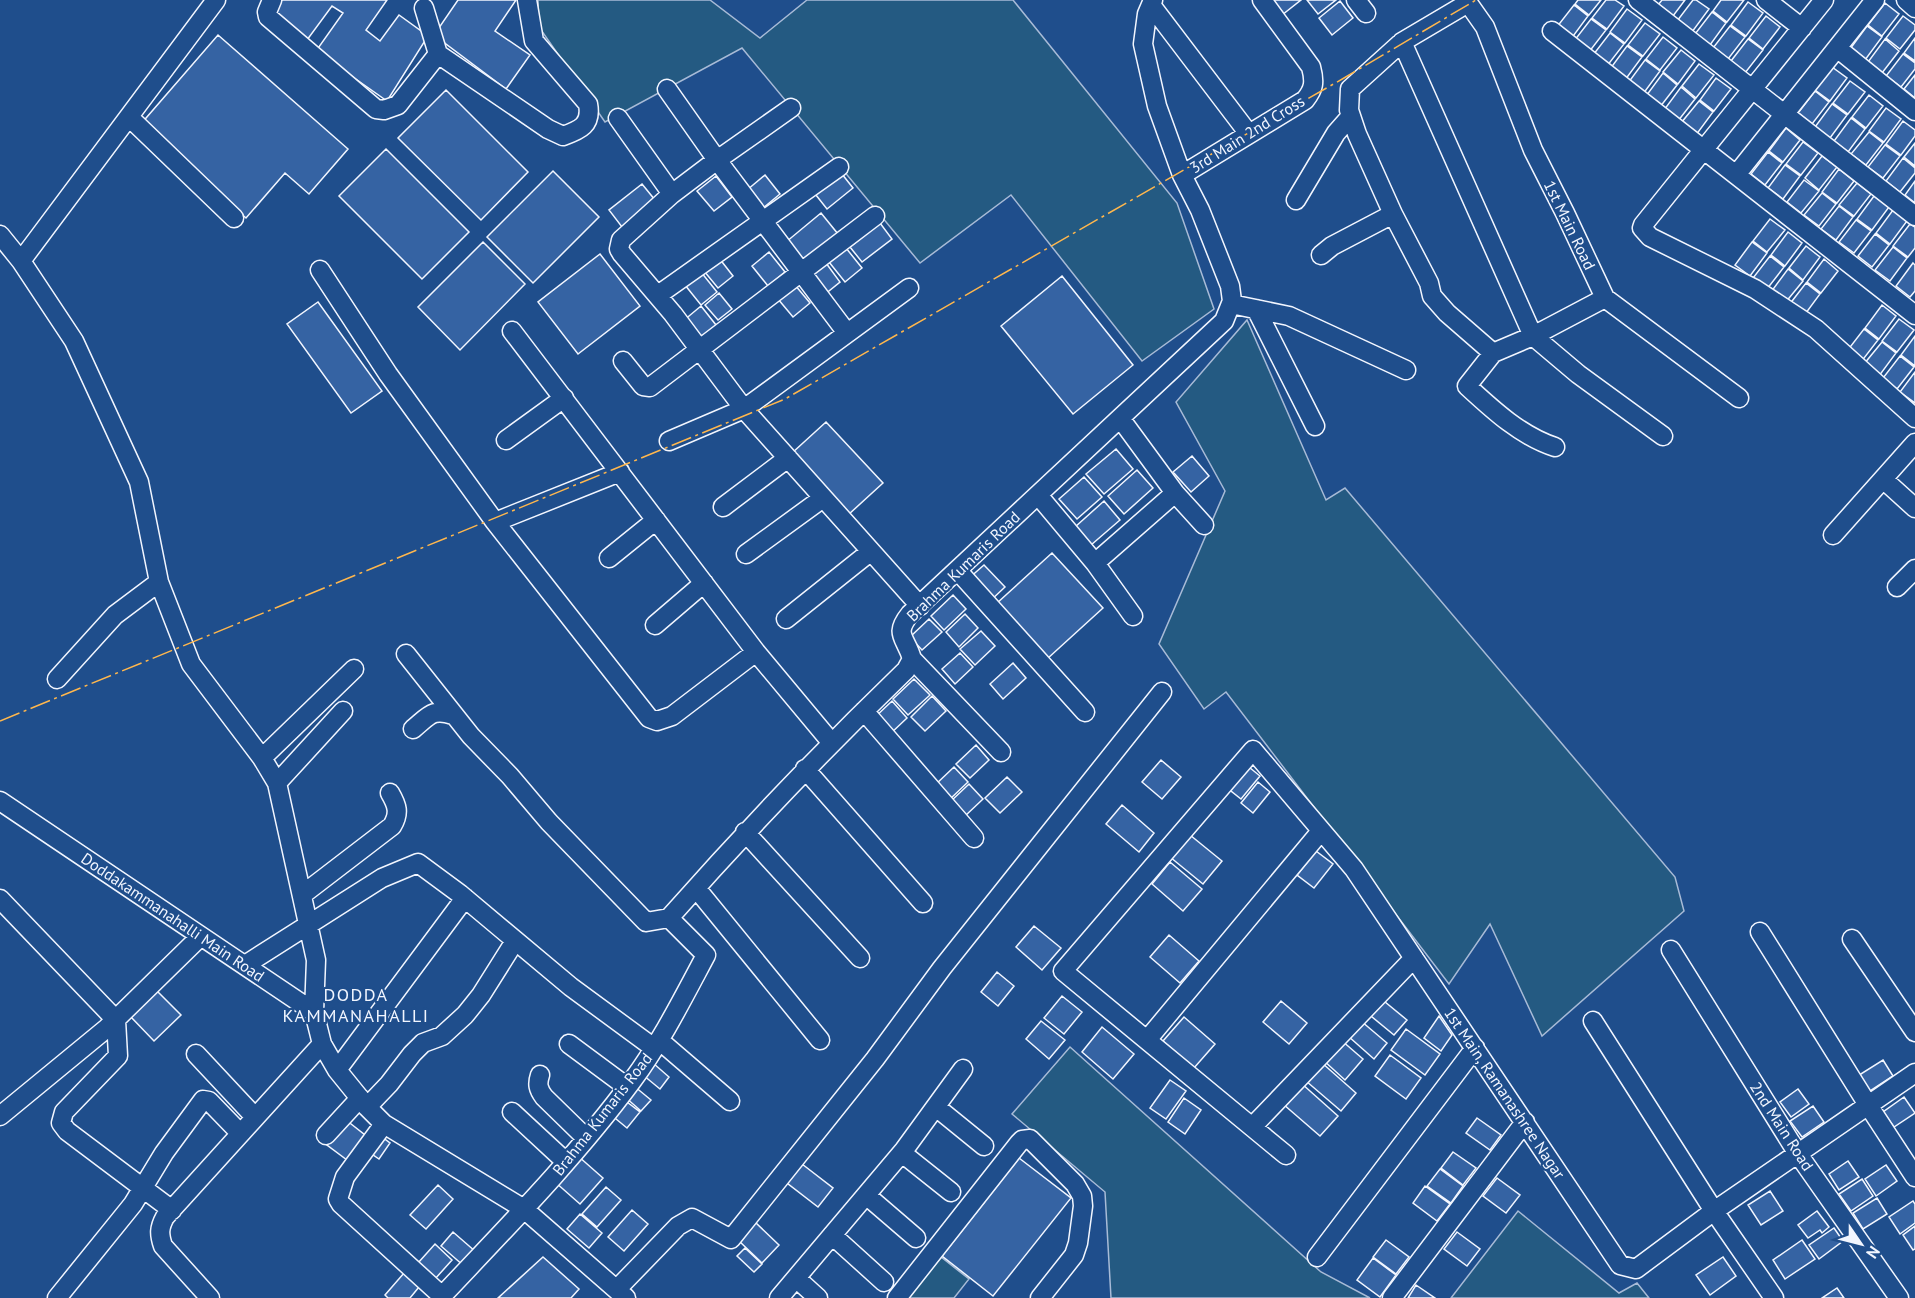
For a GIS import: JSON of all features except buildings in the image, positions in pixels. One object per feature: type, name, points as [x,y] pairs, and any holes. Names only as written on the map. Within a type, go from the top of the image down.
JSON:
[{"type":"street","points":[[21,261],[216,0]]},
{"type":"street","points":[[272,0],[267,12],[268,17],[376,109],[384,110],[398,105],[438,54]]},
{"type":"street","points":[[423,3],[438,54],[548,129],[563,136],[576,132],[587,123],[590,114],[588,104],[534,41],[527,0]]},
{"type":"street","name":"3rd Main 2nd Cross","points":[[1182,175],[1305,100],[1313,90],[1314,79],[1311,68],[1262,0]]},
{"type":"street","points":[[1638,0],[1915,216]]},
{"type":"street","points":[[1766,0],[1802,28]]},
{"type":"street","points":[[1824,0],[1642,228],[1647,235],[1755,289],[1816,329],[1915,418]]},
{"type":"street","points":[[1736,175],[1875,0]]},
{"type":"street","points":[[1906,0],[1915,8]]},
{"type":"street","points":[[1467,1],[1402,42],[1350,88],[1349,110],[1356,134],[1393,214],[1429,283],[1432,296],[1447,313],[1493,353]]},
{"type":"street","name":"1st Main Road","points":[[1467,1],[1485,27],[1533,150],[1605,298],[1739,398]]},
{"type":"street","points":[[1249,134],[1152,3],[1147,14],[1143,44],[1158,106],[1182,175],[1200,210],[1230,286],[1231,304],[1289,316],[1406,370]]},
{"type":"street","points":[[1552,31],[1915,315]]},
{"type":"street","points":[[1402,42],[1533,336],[1578,374],[1663,436]]},
{"type":"street","points":[[1837,48],[1915,111]]},
{"type":"street","points":[[666,89],[847,333]]},
{"type":"street","points":[[791,108],[672,194],[625,235],[619,244],[619,249],[658,295],[744,409],[920,606]]},
{"type":"street","points":[[1296,200],[1336,133],[1351,116]]},
{"type":"street","points":[[129,117],[234,218]]},
{"type":"street","points":[[618,118],[672,194]]},
{"type":"street","points":[[658,295],[839,167]]},
{"type":"street","points":[[1321,255],[1332,246],[1393,214]]},
{"type":"street","points":[[623,361],[643,386],[650,387],[874,216]]},
{"type":"street","points":[[0,235],[21,261],[74,341],[139,482],[159,582],[191,664],[262,758],[277,783],[316,960],[314,1012],[322,1044],[336,1070],[384,1124],[524,1209],[622,1293],[678,1226],[692,1218],[730,1239],[875,1059],[942,968],[1162,692]]},
{"type":"street","points":[[320,270],[388,374],[495,522],[649,718],[657,721],[672,716],[756,652]]},
{"type":"street","points":[[669,441],[744,409],[909,288]]},
{"type":"street","points":[[1555,447],[1535,440],[1488,405],[1467,386],[1493,353],[1533,336],[1605,298]]},
{"type":"street","name":"Brahma Kumaris Road","points":[[912,659],[901,635],[901,625],[1224,321],[1231,304]]},
{"type":"street","points":[[1256,309],[1315,426]]},
{"type":"street","points":[[512,331],[756,652],[831,742]]},
{"type":"street","points":[[506,440],[564,398]]},
{"type":"street","points":[[1120,418],[1176,493],[1204,525]]},
{"type":"street","points":[[1833,535],[1915,443]]},
{"type":"street","points":[[723,507],[788,458]]},
{"type":"street","points":[[495,522],[620,472]]},
{"type":"street","points":[[1883,479],[1915,508]]},
{"type":"street","points":[[1095,563],[1176,493]]},
{"type":"street","points":[[1038,495],[1095,563],[1133,616]]},
{"type":"street","points":[[746,554],[823,498]]},
{"type":"street","points":[[609,558],[656,520]]},
{"type":"street","points":[[786,619],[870,552]]},
{"type":"street","points":[[1897,587],[1915,568]]},
{"type":"street","points":[[957,571],[1084,712]]},
{"type":"street","points":[[57,679],[115,615],[159,582]]},
{"type":"street","points":[[655,625],[704,583]]},
{"type":"street","points":[[406,654],[453,715],[549,822],[646,922],[669,918],[745,832],[831,742],[906,670],[912,659],[1001,752]]},
{"type":"street","points":[[262,758],[354,669]]},
{"type":"street","points":[[277,783],[344,711]]},
{"type":"street","points":[[414,729],[432,713],[439,711],[453,715]]},
{"type":"street","points":[[864,711],[974,838]]},
{"type":"street","name":"1st Main, Ramanashree Nagar","points":[[1147,1040],[1063,971],[1253,750],[1354,869],[1620,1265],[1636,1269],[1714,1211]]},
{"type":"street","points":[[805,769],[922,903]]},
{"type":"street","points":[[302,895],[392,826],[398,811],[390,792]]},
{"type":"street","name":"Doddakammanahalli Main Road","points":[[0,801],[314,1012]]},
{"type":"street","points":[[1286,1155],[1147,1040],[1321,831]]},
{"type":"street","points":[[745,832],[860,958]]},
{"type":"street","points":[[245,965],[382,878],[418,862],[465,898],[571,987],[656,1044],[730,1101]]},
{"type":"street","points":[[696,888],[820,1040]]},
{"type":"street","points":[[336,1070],[465,898]]},
{"type":"street","points":[[0,899],[116,1020],[118,1056],[64,1112],[61,1123],[67,1131],[172,1210]]},
{"type":"street","name":"Brahma Kumaris Road","points":[[384,1124],[345,1177],[338,1199],[441,1296],[566,1162],[627,1087],[656,1044],[706,956],[669,918]]},
{"type":"street","points":[[1760,932],[1915,1177]]},
{"type":"street","points":[[0,1116],[116,1020],[201,936]]},
{"type":"street","points":[[1852,939],[1915,1032]]},
{"type":"street","points":[[326,1135],[389,1084],[423,1043],[442,1036],[465,1015],[481,995],[515,941]]},
{"type":"street","name":"2nd Main Road","points":[[1671,950],[1798,1154],[1899,1298]]},
{"type":"street","points":[[1252,1127],[1414,958]]},
{"type":"street","points":[[1593,1021],[1714,1211],[1774,1298]]},
{"type":"street","points":[[210,1298],[163,1246],[160,1227],[172,1210],[240,1133],[322,1044]]},
{"type":"street","points":[[569,1044],[627,1087]]},
{"type":"street","points":[[1317,1257],[1475,1048]]},
{"type":"street","points":[[196,1054],[255,1117]]},
{"type":"street","points":[[779,1298],[902,1153],[963,1070]]},
{"type":"street","points":[[1714,1211],[1915,1073]]},
{"type":"street","points":[[540,1075],[539,1090],[544,1097],[586,1138]]},
{"type":"street","points":[[57,1298],[143,1189],[164,1153],[203,1100],[209,1101],[240,1133]]},
{"type":"street","points":[[936,1107],[984,1146]]},
{"type":"street","points":[[512,1112],[566,1162]]},
{"type":"street","points":[[1392,1298],[1525,1122]]},
{"type":"street","points":[[897,1298],[1019,1143],[1030,1139],[1075,1184],[1082,1196],[1083,1206],[1074,1255],[1040,1298]]},
{"type":"street","points":[[902,1153],[951,1192]]},
{"type":"street","points":[[866,1195],[916,1238]]},
{"type":"street","points":[[832,1235],[884,1282]]},
{"type":"street","points":[[796,1278],[818,1298]]},
{"type":"shaded area","points":[[538,0],[710,0],[760,38],[807,0],[1013,0],[1177,203],[1214,309],[1142,361],[1011,195],[920,263],[742,48],[605,122],[539,27]]},
{"type":"shaded area","points":[[1247,320],[1326,500],[1345,488],[1675,877],[1684,911],[1542,1036],[1490,924],[1449,984],[1226,692],[1204,709],[1159,644],[1225,491],[1176,402]]},
{"type":"shaded area","points":[[1070,1047],[1321,1272],[1370,1298],[1111,1298],[1105,1192],[1012,1114]]},
{"type":"shaded area","points":[[1518,1211],[1619,1293],[1637,1283],[1649,1298],[1451,1298]]},
{"type":"shaded area","points":[[941,1257],[969,1279],[954,1298],[908,1298]]},
{"type":"power","points":[[0,721],[785,399],[1476,0]]},
{"type":"district","name":"DODDA KAMMANAHALLI","points":[[356,1005]]}]
